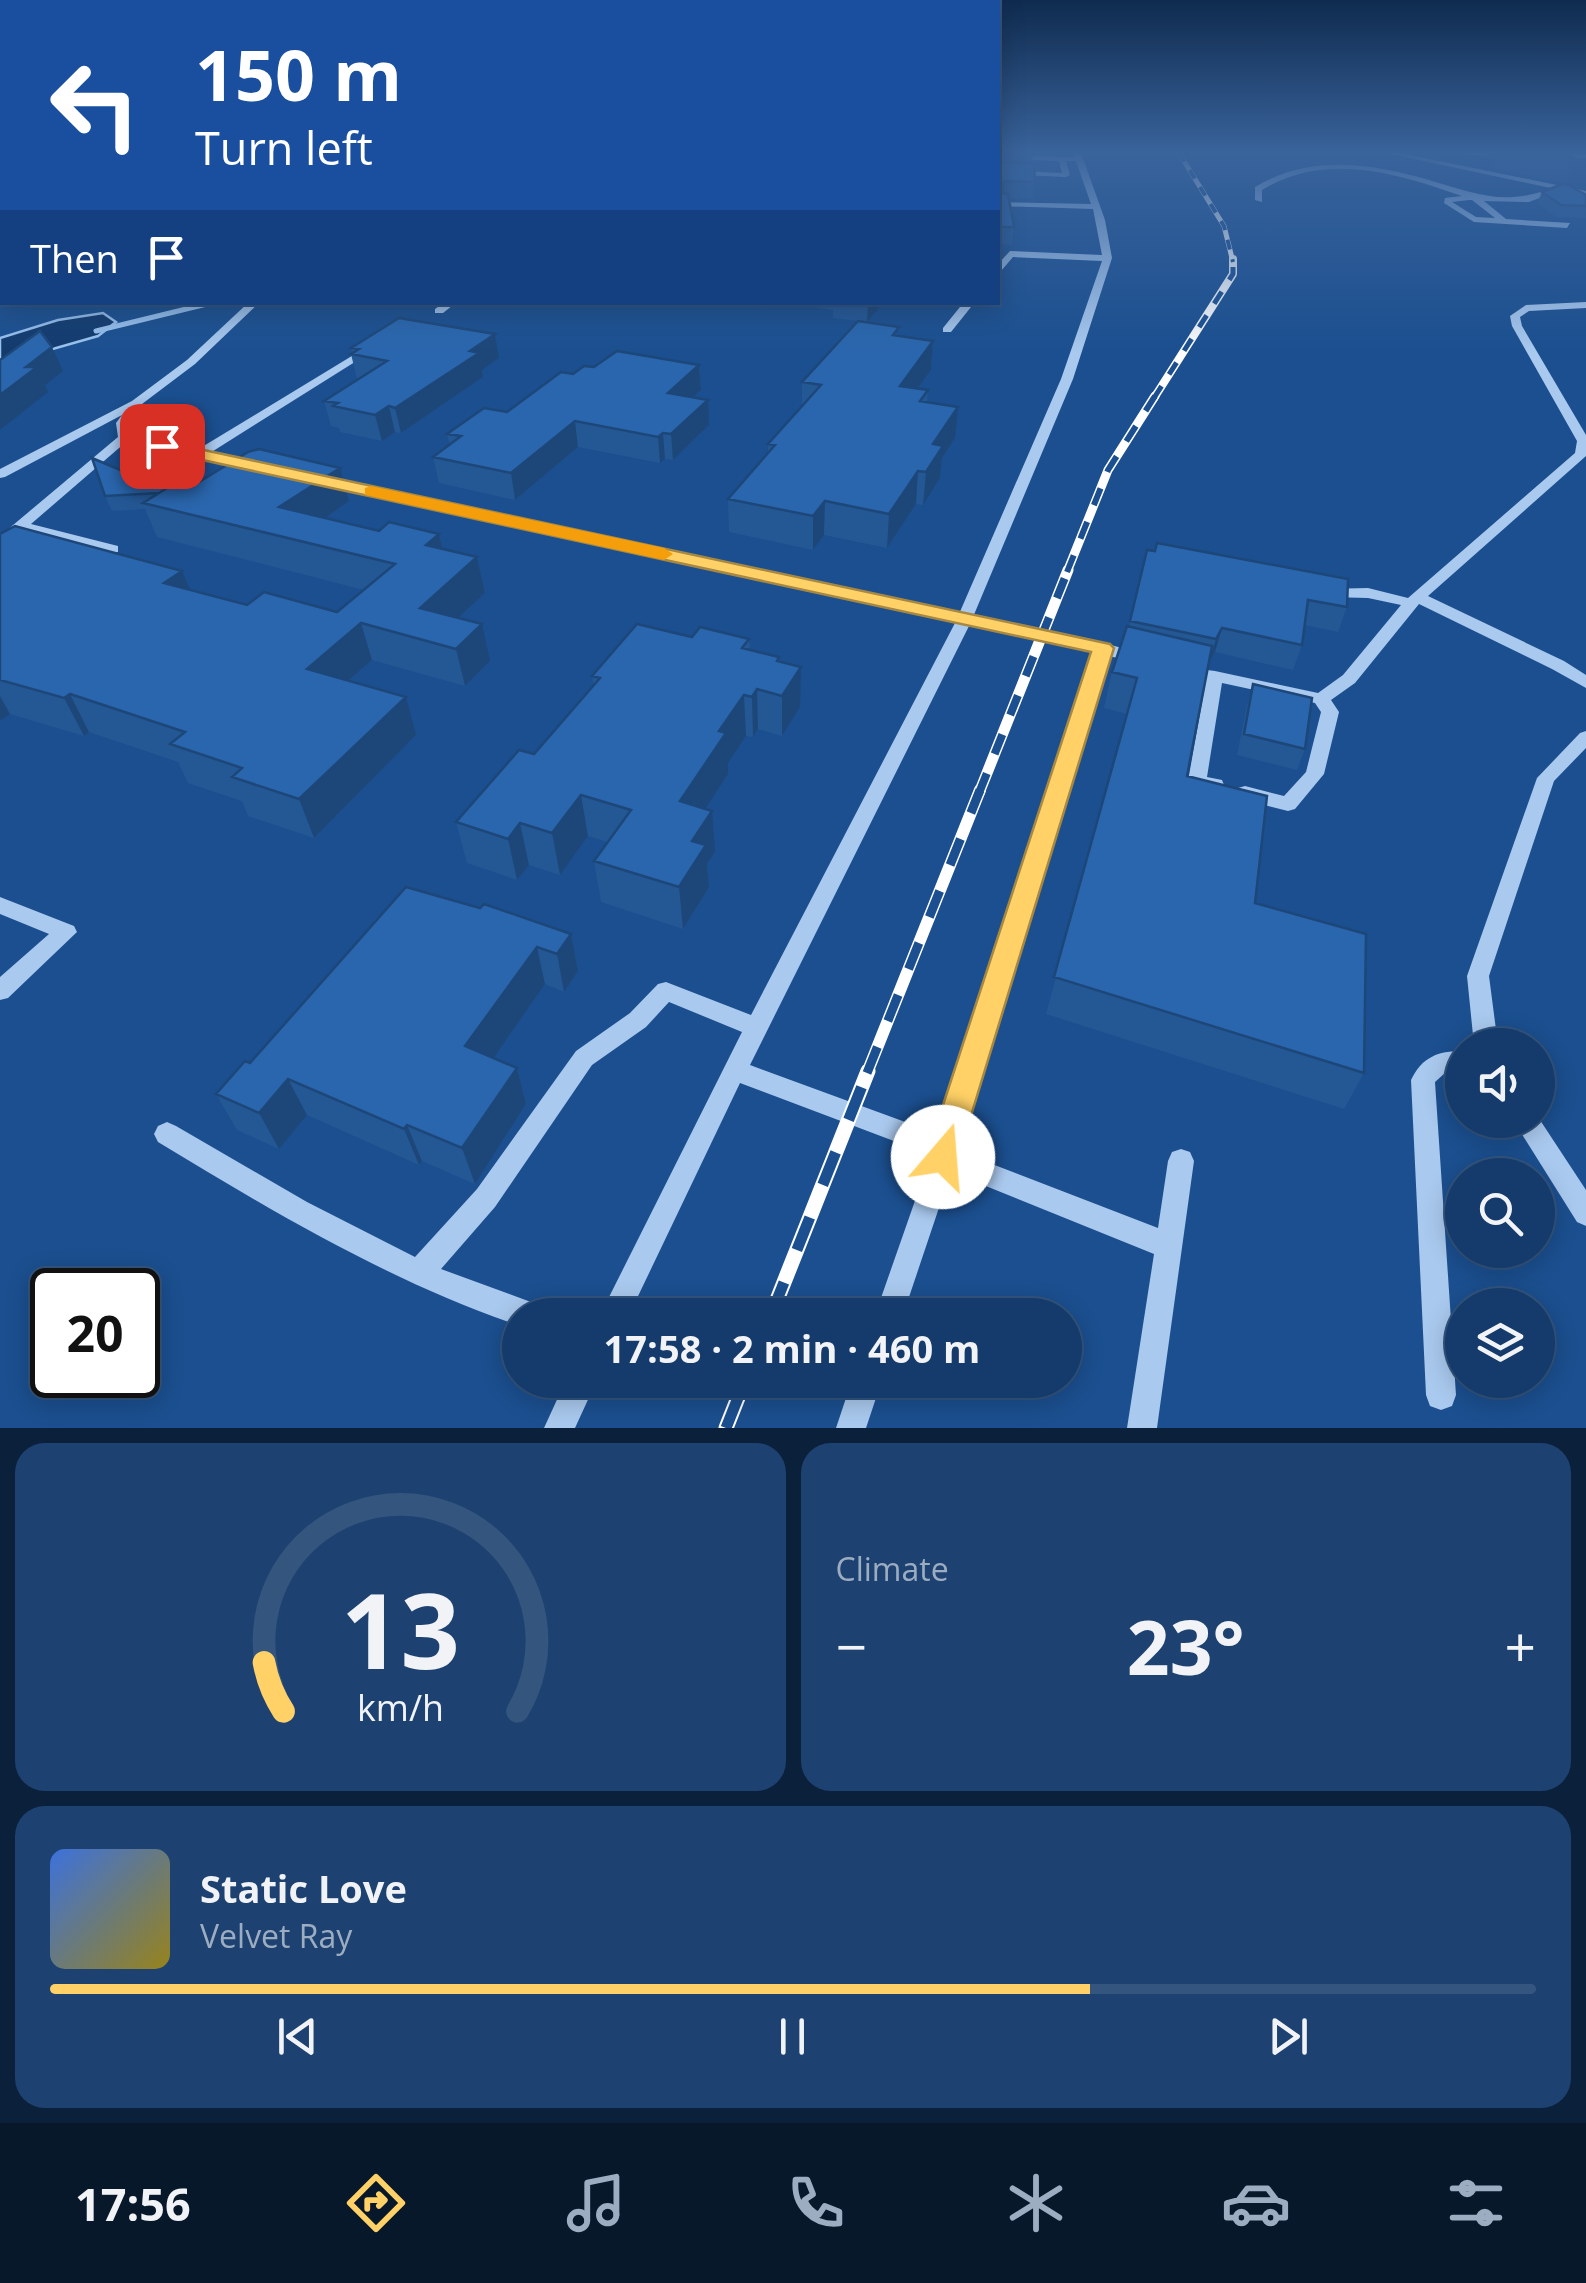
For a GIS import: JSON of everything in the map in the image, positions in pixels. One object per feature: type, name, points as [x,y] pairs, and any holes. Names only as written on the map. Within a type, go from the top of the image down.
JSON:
[{"type":"lane","points":[[622,1298],[965,618],[1066,379],[1107,258],[1099,220]]},
{"type":"lane","points":[[1509,220],[1568,225]]},
{"type":"lane","points":[[1000,253],[1107,258]]},
{"type":"lane","points":[[1000,266],[1010,254]]},
{"type":"lane","points":[[0,474],[138,401],[191,362],[252,305]]},
{"type":"lane","points":[[440,310],[448,305]]},
{"type":"lane","points":[[947,330],[968,305]]},
{"type":"lane","points":[[1321,699],[1350,678],[1415,600],[1581,454],[1583,441],[1517,326],[1516,316],[1526,308],[1586,305]]},
{"type":"lane","points":[[200,454],[386,340]]},
{"type":"lane","points":[[124,438],[122,423],[138,401]]},
{"type":"lane","points":[[124,438],[276,471]]},
{"type":"lane","points":[[0,543],[124,438]]},
{"type":"lane","points":[[315,479],[1103,648],[1321,699],[1330,712],[1315,774],[1288,804],[1197,781],[1215,676]]},
{"type":"lane","points":[[20,526],[114,549]]},
{"type":"lane","points":[[1319,592],[1368,593],[1415,600],[1558,665],[1586,683]]},
{"type":"lane","points":[[895,1298],[1103,648]]},
{"type":"lane","points":[[1484,1028],[1478,976],[1546,778],[1586,737]]},
{"type":"lane","points":[[0,905],[66,932],[0,991]]},
{"type":"lane","points":[[421,1271],[486,1198],[584,1058],[638,1020],[666,991],[757,1028]]},
{"type":"lane","points":[[1440,1395],[1423,1080],[1431,1066],[1445,1061]]},
{"type":"lane","points":[[735,1070],[1169,1246]]},
{"type":"lane","points":[[167,1134],[259,1189],[421,1271],[502,1307]]},
{"type":"lane","points":[[1537,1138],[1586,1212]]},
{"type":"lane","points":[[1142,1428],[1181,1162]]},
{"type":"lane","points":[[559,1428],[573,1398]]},
{"type":"lane","points":[[851,1428],[861,1398]]},
{"type":"water","points":[[103,313],[116,322],[98,336],[0,364],[0,338],[58,320]]},
{"type":"building","points":[[1000,220],[1013,220],[1014,227],[1000,227]]},
{"type":"building","points":[[399,318],[495,334],[470,351],[479,353],[395,408],[389,406],[375,415],[324,401],[387,361],[351,354],[359,349],[351,348]]},
{"type":"building","points":[[858,321],[899,327],[893,335],[933,341],[900,386],[928,390],[920,401],[958,407],[933,444],[943,446],[926,472],[918,471],[889,514],[825,501],[813,516],[728,499],[775,445],[768,444],[821,385],[802,382]]},
{"type":"building","points":[[40,331],[52,347],[26,367],[37,367],[0,395],[0,360]]},
{"type":"building","points":[[617,351],[699,365],[668,393],[708,400],[671,434],[658,437],[575,421],[511,473],[433,457],[461,436],[447,434],[484,408],[507,412],[561,372],[573,374],[584,366],[594,367]]},
{"type":"building","points":[[259,449],[340,468],[279,507],[379,531],[389,522],[439,534],[426,545],[477,557],[420,608],[482,624],[456,649],[361,623],[307,669],[406,697],[299,799],[232,777],[242,768],[170,744],[185,732],[70,694],[64,698],[0,680],[0,534],[15,526],[182,571],[164,583],[247,605],[264,592],[337,612],[395,564],[143,503],[175,483],[191,487]]},
{"type":"building","points":[[92,458],[165,489],[159,493],[105,496]]},
{"type":"building","points":[[1157,543],[1348,579],[1347,607],[1308,600],[1302,645],[1222,628],[1216,639],[1130,621],[1147,550],[1155,551]]},
{"type":"building","points":[[637,624],[692,637],[700,627],[749,639],[742,648],[801,667],[782,696],[757,689],[752,697],[744,695],[719,731],[726,733],[680,801],[712,811],[692,841],[706,845],[679,887],[594,861],[631,810],[581,795],[552,833],[520,823],[508,839],[456,822],[519,750],[534,754],[600,678],[592,676]]},
{"type":"building","points":[[1127,626],[1212,646],[1187,776],[1267,796],[1255,903],[1366,934],[1364,1073],[1054,977],[1137,678],[1112,672]]},
{"type":"building","points":[[1253,684],[1312,698],[1305,749],[1244,734]]},
{"type":"building","points":[[406,887],[480,908],[484,904],[571,934],[557,954],[537,947],[465,1046],[517,1068],[462,1148],[407,1125],[404,1129],[288,1079],[259,1113],[216,1094],[245,1061],[250,1063]]},
{"type":"waterway","points":[[96,331],[203,305]]},
{"type":"railway","points":[[1220,220],[1233,262]]},
{"type":"railway","points":[[1154,398],[1233,274],[1233,262]]},
{"type":"railway","points":[[1067,572],[1108,470],[1155,396]]},
{"type":"railway","points":[[979,793],[1068,570]]},
{"type":"railway","points":[[867,1073],[980,790]]},
{"type":"railway","points":[[778,1298],[868,1071]]},
{"type":"railway","points":[[726,1428],[738,1398]]},
{"type":"slow traffic","points":[[371,491],[664,554]]},
{"type":"route","points":[[162,446],[1103,648],[943,1157]]}]
